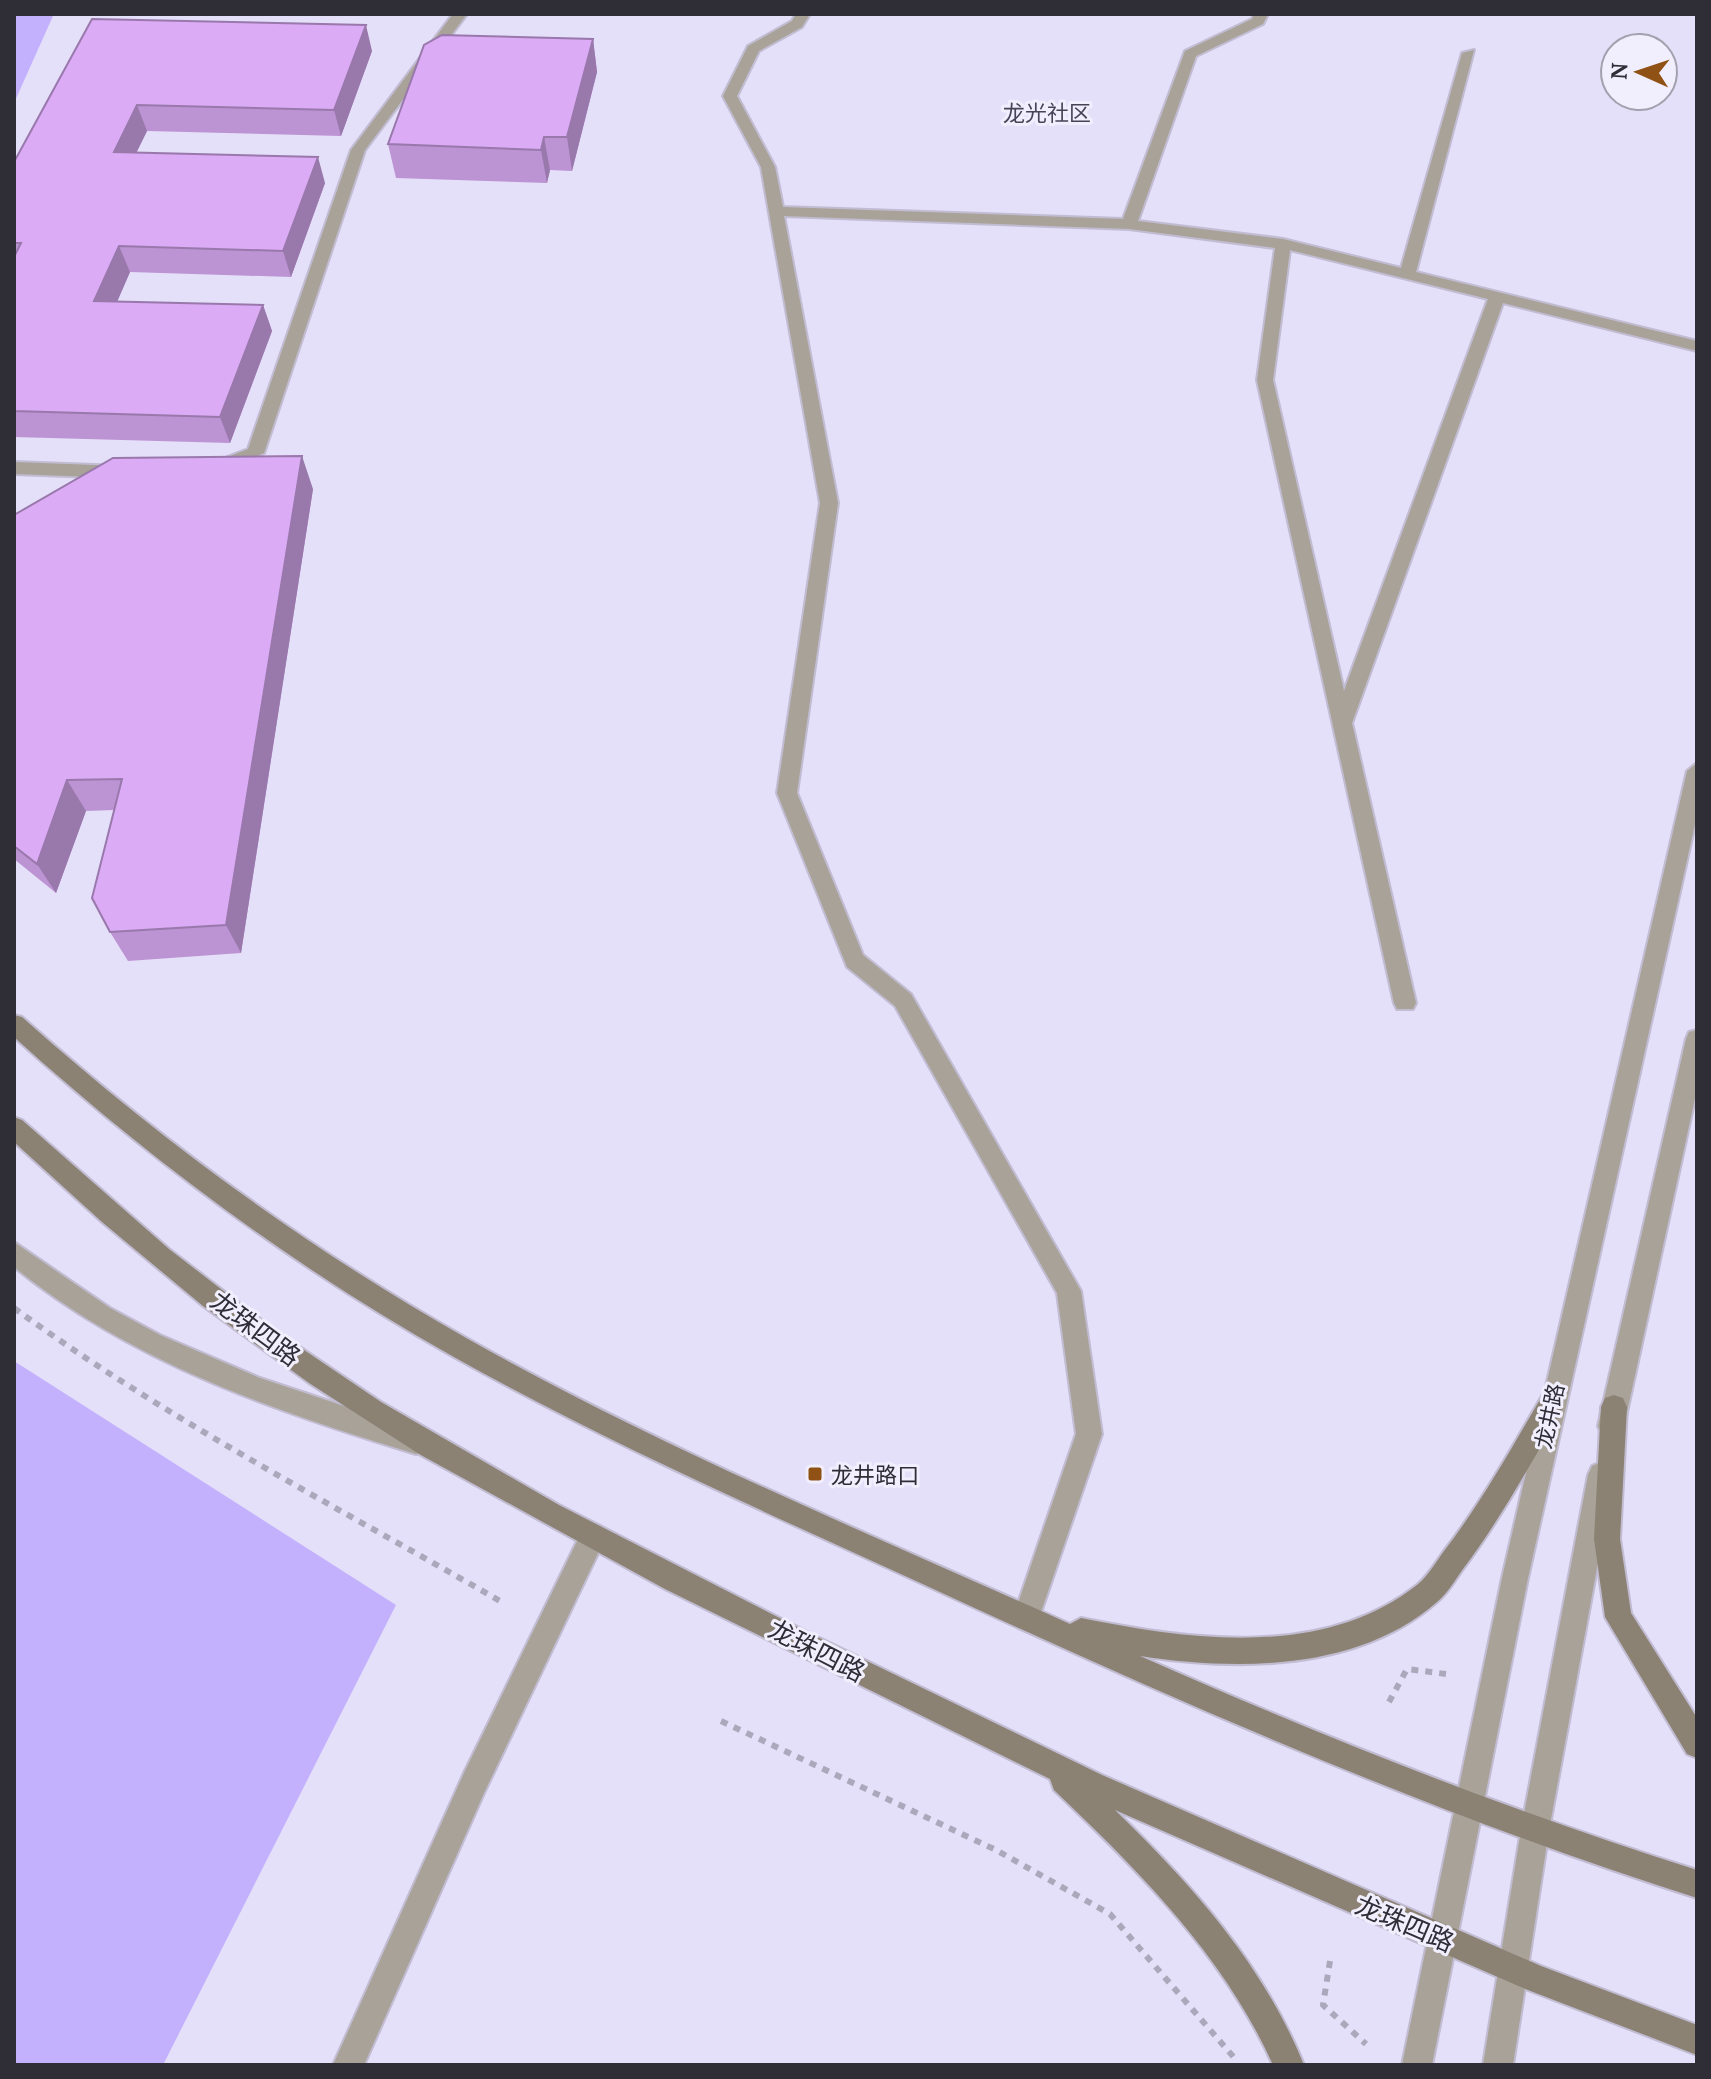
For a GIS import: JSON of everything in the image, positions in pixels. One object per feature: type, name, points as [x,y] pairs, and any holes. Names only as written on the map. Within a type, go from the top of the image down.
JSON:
[{"type":"main road","points":[[14,1024],[75,1081],[176,1162],[309,1256],[408,1316],[617,1429],[1026,1618],[1467,1805],[1697,1884]]},
{"type":"main road","name":"龙珠四路","points":[[14,1127],[60,1171],[229,1309],[324,1378],[429,1446],[593,1536],[1048,1766],[1606,2010],[1697,2040]]},
{"type":"main road","points":[[1026,1618],[1127,1642],[1204,1650],[1260,1651],[1366,1632],[1428,1593],[1468,1543],[1551,1405]]},
{"type":"main road","points":[[1614,1407],[1607,1539],[1618,1617],[1697,1744]]},
{"type":"main road","points":[[1048,1766],[1167,1886],[1242,1973],[1289,2065]]},
{"type":"street","points":[[198,474],[255,453],[358,150],[460,14]]},
{"type":"street","points":[[803,14],[797,24],[753,49],[730,96],[768,167],[829,503],[787,793],[855,961],[903,1000],[1069,1291],[1089,1434],[1026,1618]]},
{"type":"street","points":[[1129,224],[1190,54],[1258,21],[1261,14]]},
{"type":"street","points":[[1407,275],[1469,53]]},
{"type":"street","points":[[776,211],[1129,224],[1283,244],[1697,346]]},
{"type":"street","points":[[1283,244],[1265,380],[1405,1003]]},
{"type":"street","points":[[1342,725],[1497,297]]},
{"type":"street","points":[[14,468],[137,472]]},
{"type":"street","name":"龙井路","points":[[1417,2065],[1467,1805],[1551,1405],[1697,771]]},
{"type":"street","points":[[1498,2065],[1535,1830],[1614,1407],[1697,1039]]},
{"type":"street","points":[[14,1253],[73,1298],[148,1340],[324,1415],[429,1446]]},
{"type":"street","points":[[348,2065],[474,1783],[593,1536]]},
{"type":"path","points":[[14,1308],[62,1343],[251,1458],[500,1601]]},
{"type":"path","points":[[1389,1702],[1407,1669],[1446,1674]]},
{"type":"path","points":[[721,1721],[996,1850],[1110,1914],[1240,2065]]},
{"type":"path","points":[[1330,1961],[1323,2005],[1366,2044]]},
{"type":"shaded area","points":[[14,14],[53,16],[14,103]]},
{"type":"shaded area","points":[[14,1361],[396,1605],[163,2065],[14,2065]]},
{"type":"building","points":[[92,19],[366,25],[334,110],[137,105],[114,152],[318,157],[283,251],[119,246],[94,301],[263,305],[220,417],[14,411],[14,257],[21,243],[14,243],[14,162]]},
{"type":"building","points":[[442,35],[593,39],[567,137],[544,137],[541,150],[388,144],[424,45]]},
{"type":"building","points":[[302,456],[226,925],[110,932],[92,898],[122,779],[67,780],[37,864],[14,846],[14,515],[113,458]]},
{"type":"place","name":"龙井路口","points":[[815,1474]]},
{"type":"district","name":"龙光社区","points":[[1047,112]]}]
